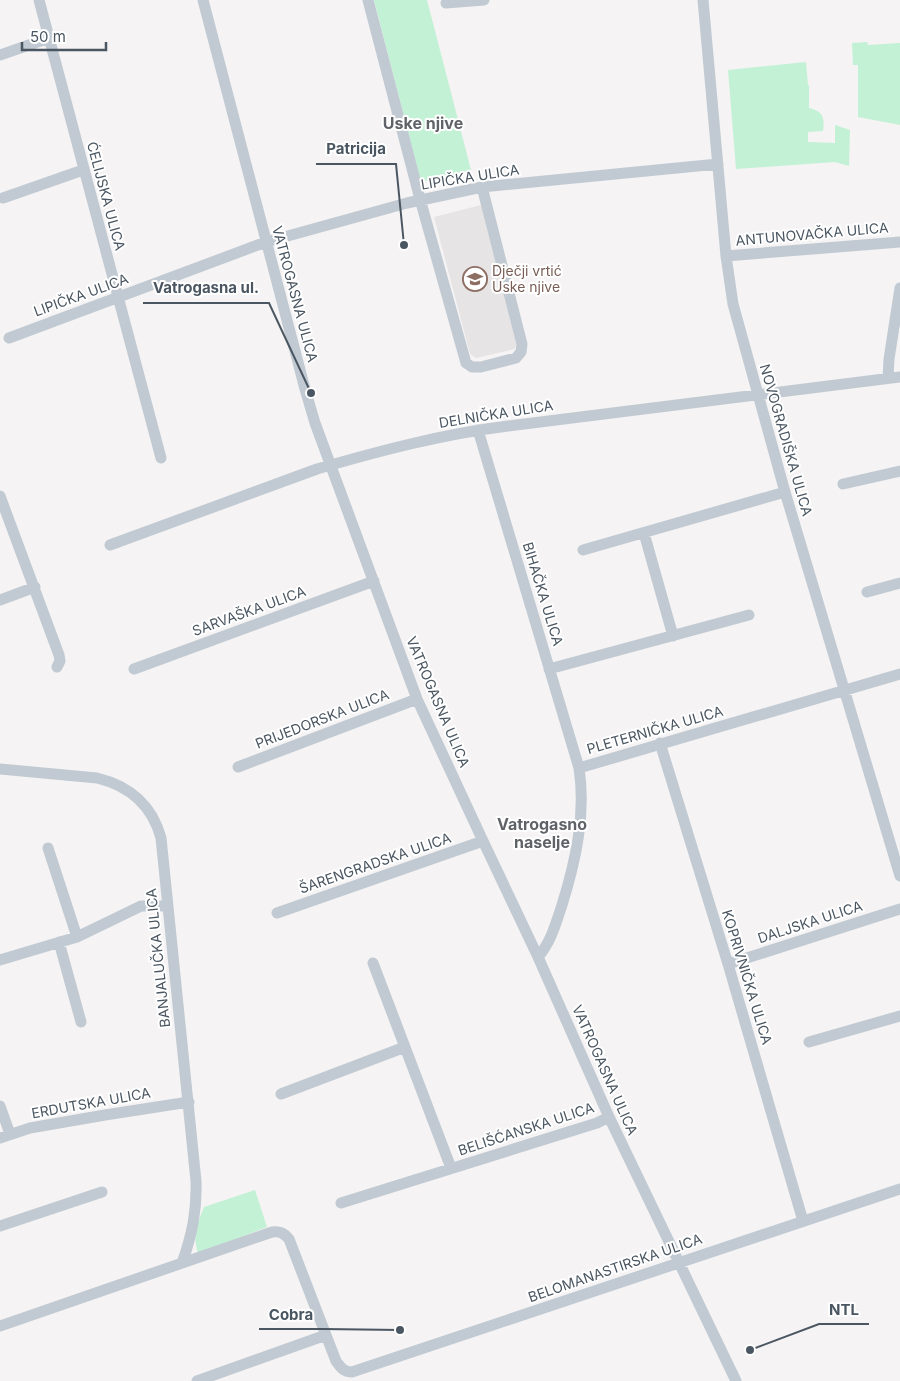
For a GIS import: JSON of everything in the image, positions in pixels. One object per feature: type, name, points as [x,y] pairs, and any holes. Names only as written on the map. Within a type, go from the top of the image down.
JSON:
[{"type":"street","name":"ĆELIJSKA ULICA","points":[[39,0],[161,458]]},
{"type":"street","name":"VATROGASNA ULICA","points":[[203,0],[305,389],[418,699],[482,841],[538,957],[609,1117],[736,1381]]},
{"type":"street","points":[[368,0],[420,200],[466,363],[472,367],[480,367],[516,358],[521,352],[522,344],[482,187]]},
{"type":"street","points":[[446,3],[484,0]]},
{"type":"street","name":"NOVOGRADIŠKA ULICA","points":[[703,0],[726,256],[733,304],[785,492],[846,690],[900,876]]},
{"type":"street","points":[[0,55],[48,38]]},
{"type":"street","name":"LIPIČKA ULICA","points":[[9,338],[266,242],[420,200],[482,187],[718,164]]},
{"type":"street","points":[[2,198],[83,170]]},
{"type":"street","name":"ANTUNOVAČKA ULICA","points":[[726,256],[900,242]]},
{"type":"street","points":[[888,378],[889,358],[900,288]]},
{"type":"street","name":"DELNIČKA ULICA","points":[[110,545],[288,479],[332,465],[478,430],[900,377]]},
{"type":"street","name":"BIHAČKA ULICA","points":[[478,430],[579,768]]},
{"type":"street","points":[[843,484],[900,470]]},
{"type":"street","points":[[583,550],[785,492]]},
{"type":"street","points":[[0,496],[59,655],[60,661],[57,667]]},
{"type":"street","points":[[644,533],[672,636]]},
{"type":"street","name":"SARVAŠKA ULICA","points":[[134,669],[374,581]]},
{"type":"street","points":[[867,592],[900,584]]},
{"type":"street","points":[[0,600],[35,587]]},
{"type":"street","points":[[549,669],[749,615]]},
{"type":"street","name":"PLETERNIČKA ULICA","points":[[538,957],[545,950],[556,925],[577,850],[581,802],[579,768],[900,674]]},
{"type":"street","name":"PRIJEDORSKA ULICA","points":[[238,767],[418,699]]},
{"type":"street","name":"KOPRIVNIČKA ULICA","points":[[660,743],[728,964],[803,1221]]},
{"type":"street","name":"BANJALUČKA ULICA","points":[[0,769],[97,778],[118,784],[134,794],[153,817],[158,828],[161,838],[189,1102],[197,1202],[191,1239],[182,1263]]},
{"type":"street","name":"ŠARENGRADSKA ULICA","points":[[277,913],[482,841]]},
{"type":"street","points":[[48,848],[77,937]]},
{"type":"street","points":[[0,960],[77,937],[141,906],[168,906]]},
{"type":"street","name":"DALJSKA ULICA","points":[[728,964],[900,909]]},
{"type":"street","points":[[59,942],[81,1022]]},
{"type":"street","name":"BELIŠĆANSKA ULICA","points":[[373,963],[451,1168]]},
{"type":"street","points":[[809,1042],[900,1016]]},
{"type":"street","points":[[281,1094],[405,1047]]},
{"type":"street","name":"ERDUTSKA ULICA","points":[[5,1136],[30,1128],[105,1114],[189,1102]]},
{"type":"street","points":[[0,1106],[5,1136]]},
{"type":"street","name":"BELIŠĆANSKA ULICA","points":[[341,1203],[609,1117]]},
{"type":"street","name":"BELOMANASTIRSKA ULICA","points":[[326,1335],[341,1368],[347,1372],[359,1371],[900,1189]]},
{"type":"street","points":[[0,1226],[102,1192]]},
{"type":"street","points":[[0,1326],[279,1231],[289,1239],[326,1335],[197,1381]]},
{"type":"shaded area","name":"Dječji vrtić Uske njive","points":[[481,205],[517,342],[515,349],[476,358],[470,354],[434,217]]},
{"type":"green space","points":[[374,0],[427,0],[471,170],[421,182]]},
{"type":"green space","points":[[867,42],[868,45],[900,43],[900,125],[858,117],[858,65],[853,65],[852,43]]},
{"type":"green space","points":[[806,62],[809,108],[820,113],[824,122],[823,131],[808,132],[808,142],[835,143],[835,125],[850,130],[849,166],[835,162],[736,169],[728,70]]},
{"type":"green space","points":[[255,1190],[267,1227],[198,1253],[195,1235],[204,1207]]},
{"type":"place","name":"Patricija","points":[[404,245]]},
{"type":"place","name":"Dječji vrtić Uske njive","points":[[475,279]]},
{"type":"place","name":"Vatrogasna ul.","points":[[311,393]]},
{"type":"place","name":"Cobra","points":[[400,1330]]},
{"type":"place","name":"NTL","points":[[750,1350]]},
{"type":"district","name":"Uske njive","points":[[423,123]]},
{"type":"district","name":"Vatrogasno naselje","points":[[542,833]]}]
